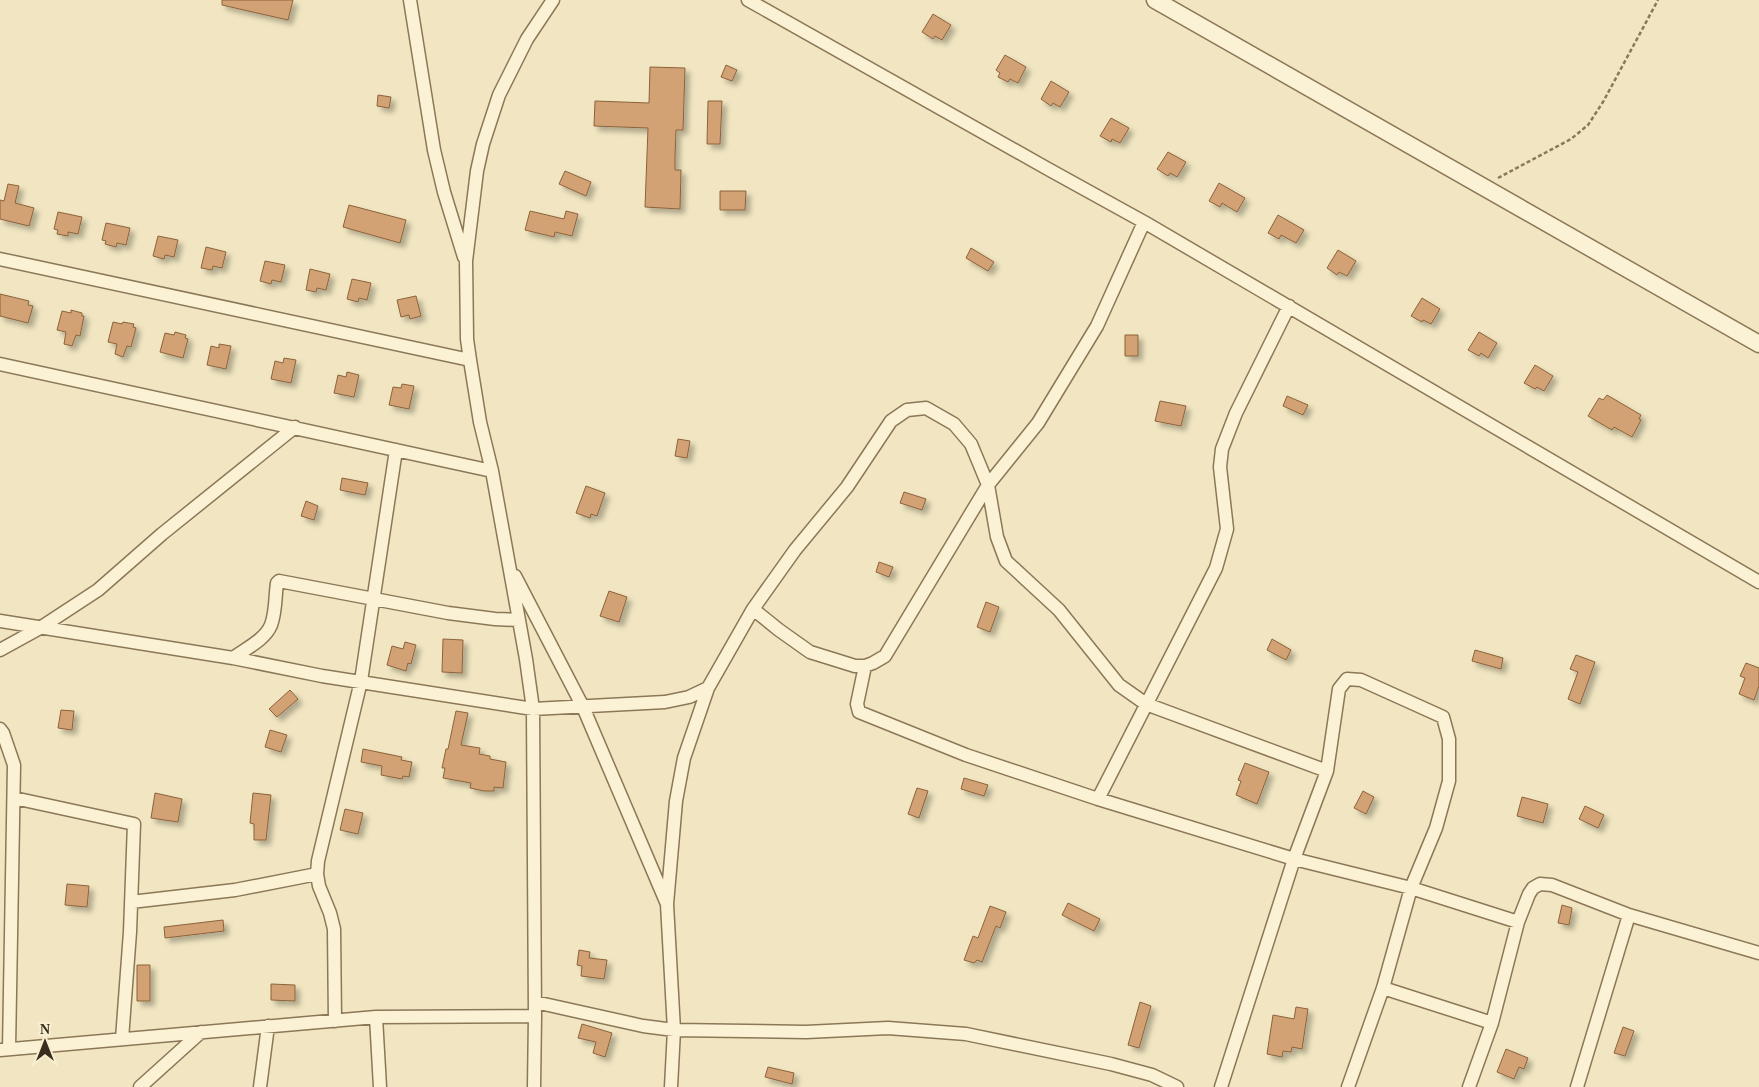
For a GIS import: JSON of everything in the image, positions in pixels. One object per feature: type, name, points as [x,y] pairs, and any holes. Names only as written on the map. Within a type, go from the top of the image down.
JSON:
[{"type":"street","points":[[410,0],[434,150],[444,192],[466,261]]},
{"type":"street","points":[[534,1087],[533,709],[519,620],[492,471],[480,422],[470,360],[467,339],[466,261],[483,144],[499,95],[527,39],[553,0]]},
{"type":"street","points":[[748,0],[1144,222],[1759,582]]},
{"type":"street","points":[[1155,0],[1759,344]]},
{"type":"street","points":[[753,609],[810,652],[855,666],[865,666],[885,656],[988,485],[1038,423],[1098,326],[1144,222]]},
{"type":"street","points":[[0,259],[470,360]]},
{"type":"street","points":[[1098,799],[1216,568],[1227,529],[1220,467],[1222,449],[1236,413],[1289,306]]},
{"type":"street","points":[[0,364],[492,471]]},
{"type":"street","points":[[671,1087],[674,1030],[667,904],[676,801],[684,758],[708,688],[753,609],[806,535],[847,487],[891,421],[907,410],[926,408],[954,424],[971,444],[988,485],[997,537],[1006,561],[1059,610],[1119,685],[1146,704],[1327,771]]},
{"type":"street","points":[[0,650],[40,628],[98,590],[162,534],[295,427]]},
{"type":"street","points":[[336,1021],[334,929],[319,886],[317,874],[318,861],[361,681],[396,450]]},
{"type":"street","points":[[509,565],[582,707],[667,904]]},
{"type":"street","points":[[233,658],[261,639],[268,631],[271,624],[277,583],[279,581],[448,613],[519,620]]},
{"type":"street","points":[[0,621],[533,709],[665,702],[688,697],[708,688]]},
{"type":"street","points":[[865,666],[857,704],[859,712],[966,755],[1098,799],[1294,859],[1411,888],[1518,922]]},
{"type":"street","points":[[1221,1087],[1294,859],[1327,771],[1339,688],[1346,679],[1361,680],[1443,716],[1449,738],[1449,781],[1436,828],[1411,888],[1383,988],[1348,1087]]},
{"type":"street","points":[[0,729],[14,765],[4,1049],[376,1017],[535,1016]]},
{"type":"street","points":[[14,798],[134,824],[122,1039]]},
{"type":"street","points":[[131,902],[235,890],[317,874]]},
{"type":"street","points":[[1469,1087],[1492,1023],[1518,922],[1533,888],[1545,884],[1552,885],[1630,915],[1759,953]]},
{"type":"street","points":[[1577,1087],[1630,915]]},
{"type":"street","points":[[1383,988],[1492,1023]]},
{"type":"street","points":[[535,1002],[644,1026],[674,1030],[806,1032],[888,1028],[966,1034],[1111,1064],[1150,1081],[1177,1087]]},
{"type":"street","points":[[376,1017],[380,1087]]},
{"type":"street","points":[[260,1087],[268,1026]]},
{"type":"street","points":[[140,1087],[201,1032]]},
{"type":"path","points":[[1482,187],[1571,139],[1588,125],[1604,102],[1658,0]]},
{"type":"building","points":[[222,0],[293,0],[288,20],[222,5]]},
{"type":"building","points":[[933,14],[951,25],[942,40],[935,36],[933,39],[922,32]]},
{"type":"building","points":[[1005,55],[1026,67],[1018,83],[1010,79],[1008,82],[998,77],[1000,73],[996,70]]},
{"type":"building","points":[[726,65],[737,70],[732,81],[721,77]]},
{"type":"building","points":[[650,67],[685,68],[683,130],[676,130],[675,157],[675,170],[681,170],[680,209],[645,207],[648,128],[594,126],[595,101],[649,103]]},
{"type":"building","points":[[1051,81],[1069,92],[1060,107],[1053,103],[1051,106],[1041,99]]},
{"type":"building","points":[[378,95],[391,97],[389,108],[377,106]]},
{"type":"building","points":[[708,101],[722,101],[720,144],[707,144]]},
{"type":"building","points":[[1111,118],[1129,128],[1120,143],[1112,139],[1111,142],[1100,136]]},
{"type":"building","points":[[1168,152],[1186,162],[1177,177],[1170,173],[1168,176],[1157,169]]},
{"type":"building","points":[[565,171],[591,182],[586,196],[559,184]]},
{"type":"building","points":[[1219,183],[1245,198],[1237,212],[1222,203],[1220,207],[1209,201]]},
{"type":"building","points":[[8,184],[19,186],[15,203],[34,208],[29,226],[0,219],[0,200],[4,201]]},
{"type":"building","points":[[720,191],[746,191],[745,210],[720,210]]},
{"type":"building","points":[[349,205],[406,220],[400,243],[343,227]]},
{"type":"building","points":[[530,211],[564,219],[566,211],[578,214],[572,236],[555,232],[554,237],[525,230]]},
{"type":"building","points":[[58,212],[82,217],[78,234],[68,232],[68,236],[57,234],[58,230],[54,229]]},
{"type":"building","points":[[1278,215],[1304,230],[1296,243],[1281,235],[1279,239],[1268,233]]},
{"type":"building","points":[[106,223],[130,228],[126,245],[117,243],[116,247],[105,244],[106,241],[102,240]]},
{"type":"building","points":[[158,236],[178,240],[174,257],[165,255],[164,259],[153,256]]},
{"type":"building","points":[[206,247],[226,252],[222,268],[213,266],[212,270],[201,268]]},
{"type":"building","points":[[971,248],[994,262],[988,271],[966,258]]},
{"type":"building","points":[[1338,250],[1356,261],[1347,276],[1339,272],[1337,275],[1327,268]]},
{"type":"building","points":[[265,261],[285,265],[281,282],[272,280],[271,284],[260,281]]},
{"type":"building","points":[[310,269],[330,274],[326,290],[317,288],[316,292],[306,290]]},
{"type":"building","points":[[352,279],[371,283],[367,300],[359,298],[358,302],[347,299]]},
{"type":"building","points":[[0,294],[29,301],[28,305],[33,306],[28,323],[0,316]]},
{"type":"building","points":[[416,296],[421,316],[410,319],[409,315],[401,317],[397,300]]},
{"type":"building","points":[[1422,298],[1440,309],[1431,324],[1411,316]]},
{"type":"building","points":[[71,310],[82,313],[82,316],[84,316],[80,336],[76,335],[72,346],[64,344],[66,332],[57,330],[62,311],[71,313]]},
{"type":"building","points":[[113,322],[134,324],[133,327],[136,328],[131,347],[127,346],[123,357],[115,354],[117,344],[108,342]]},
{"type":"building","points":[[175,332],[186,335],[185,338],[188,339],[183,358],[160,352],[165,333],[174,335]]},
{"type":"building","points":[[1479,332],[1497,343],[1488,358],[1481,353],[1479,356],[1468,350]]},
{"type":"building","points":[[1125,335],[1138,335],[1138,356],[1125,356]]},
{"type":"building","points":[[219,344],[231,346],[226,369],[207,365],[211,346],[219,348]]},
{"type":"building","points":[[284,358],[296,360],[291,383],[271,379],[275,361],[283,363]]},
{"type":"building","points":[[1535,365],[1553,376],[1544,391],[1524,383]]},
{"type":"building","points":[[347,372],[359,375],[354,397],[334,393],[338,375],[346,377]]},
{"type":"building","points":[[402,384],[414,386],[409,409],[389,405],[393,387],[401,388]]},
{"type":"building","points":[[1607,395],[1641,415],[1639,419],[1641,420],[1632,437],[1614,427],[1612,430],[1588,416],[1599,398],[1603,400]]},
{"type":"building","points":[[1287,396],[1308,405],[1303,415],[1283,406]]},
{"type":"building","points":[[1160,401],[1186,406],[1181,426],[1155,421]]},
{"type":"building","points":[[678,439],[690,441],[687,458],[675,456]]},
{"type":"building","points":[[342,478],[368,483],[365,495],[340,490]]},
{"type":"building","points":[[586,486],[605,493],[597,516],[591,514],[590,518],[576,513]]},
{"type":"building","points":[[904,492],[926,499],[922,510],[900,503]]},
{"type":"building","points":[[306,501],[318,506],[314,520],[301,516]]},
{"type":"building","points":[[879,562],[893,567],[889,577],[876,572]]},
{"type":"building","points":[[609,591],[627,597],[619,622],[600,616]]},
{"type":"building","points":[[986,602],[999,607],[990,632],[977,627]]},
{"type":"building","points":[[443,639],[463,640],[462,673],[442,672]]},
{"type":"building","points":[[1272,639],[1291,650],[1286,660],[1267,650]]},
{"type":"building","points":[[405,642],[416,645],[411,664],[408,663],[406,671],[387,665],[392,646],[403,649]]},
{"type":"building","points":[[1475,650],[1503,658],[1501,669],[1472,661]]},
{"type":"building","points":[[1576,655],[1595,662],[1580,704],[1568,699],[1578,672],[1570,669]]},
{"type":"building","points":[[1746,663],[1759,668],[1759,686],[1754,700],[1739,694],[1745,678],[1740,676]]},
{"type":"building","points":[[290,690],[298,699],[277,717],[269,709]]},
{"type":"building","points":[[61,710],[74,711],[72,730],[58,728]]},
{"type":"building","points":[[456,711],[468,713],[461,745],[480,748],[479,754],[490,756],[490,759],[506,762],[503,788],[494,787],[494,791],[484,791],[470,788],[471,783],[443,778],[445,768],[442,768]]},
{"type":"building","points":[[270,730],[287,735],[281,752],[265,747]]},
{"type":"building","points":[[363,749],[402,757],[401,760],[412,762],[409,777],[403,776],[402,779],[381,775],[382,766],[361,762]]},
{"type":"building","points":[[1245,763],[1269,772],[1257,804],[1236,795],[1241,781],[1238,780]]},
{"type":"building","points":[[964,778],[988,785],[984,796],[961,789]]},
{"type":"building","points":[[917,788],[928,791],[919,818],[908,814]]},
{"type":"building","points":[[1363,791],[1374,797],[1366,814],[1354,808]]},
{"type":"building","points":[[155,793],[182,799],[178,822],[151,818]]},
{"type":"building","points":[[253,793],[271,795],[266,840],[254,840],[254,824],[250,823]]},
{"type":"building","points":[[1522,797],[1548,804],[1543,823],[1517,816]]},
{"type":"building","points":[[1585,806],[1604,815],[1598,828],[1579,819]]},
{"type":"building","points":[[345,809],[363,813],[358,834],[340,830]]},
{"type":"building","points":[[67,884],[89,886],[87,907],[65,905]]},
{"type":"building","points":[[1068,903],[1100,919],[1094,931],[1062,915]]},
{"type":"building","points":[[1562,905],[1572,908],[1569,925],[1558,923]]},
{"type":"building","points":[[990,906],[1006,912],[1000,928],[996,926],[982,962],[977,960],[974,963],[964,960],[973,936],[978,938]]},
{"type":"building","points":[[223,920],[224,931],[165,938],[164,927]]},
{"type":"building","points":[[579,950],[590,952],[589,958],[607,960],[604,979],[581,976],[582,966],[577,965]]},
{"type":"building","points":[[137,965],[150,965],[150,1001],[137,1001]]},
{"type":"building","points":[[271,984],[295,985],[295,1001],[271,1000]]},
{"type":"building","points":[[1140,1002],[1151,1006],[1139,1048],[1128,1045]]},
{"type":"building","points":[[1296,1007],[1308,1009],[1302,1049],[1292,1047],[1291,1052],[1283,1051],[1282,1057],[1267,1054],[1273,1015],[1294,1019]]},
{"type":"building","points":[[582,1024],[612,1033],[605,1057],[593,1053],[596,1042],[578,1038]]},
{"type":"building","points":[[1623,1027],[1634,1031],[1625,1056],[1614,1053]]},
{"type":"building","points":[[1506,1049],[1528,1058],[1524,1069],[1519,1067],[1514,1079],[1497,1072]]},
{"type":"building","points":[[768,1067],[794,1073],[792,1084],[765,1077]]}]
